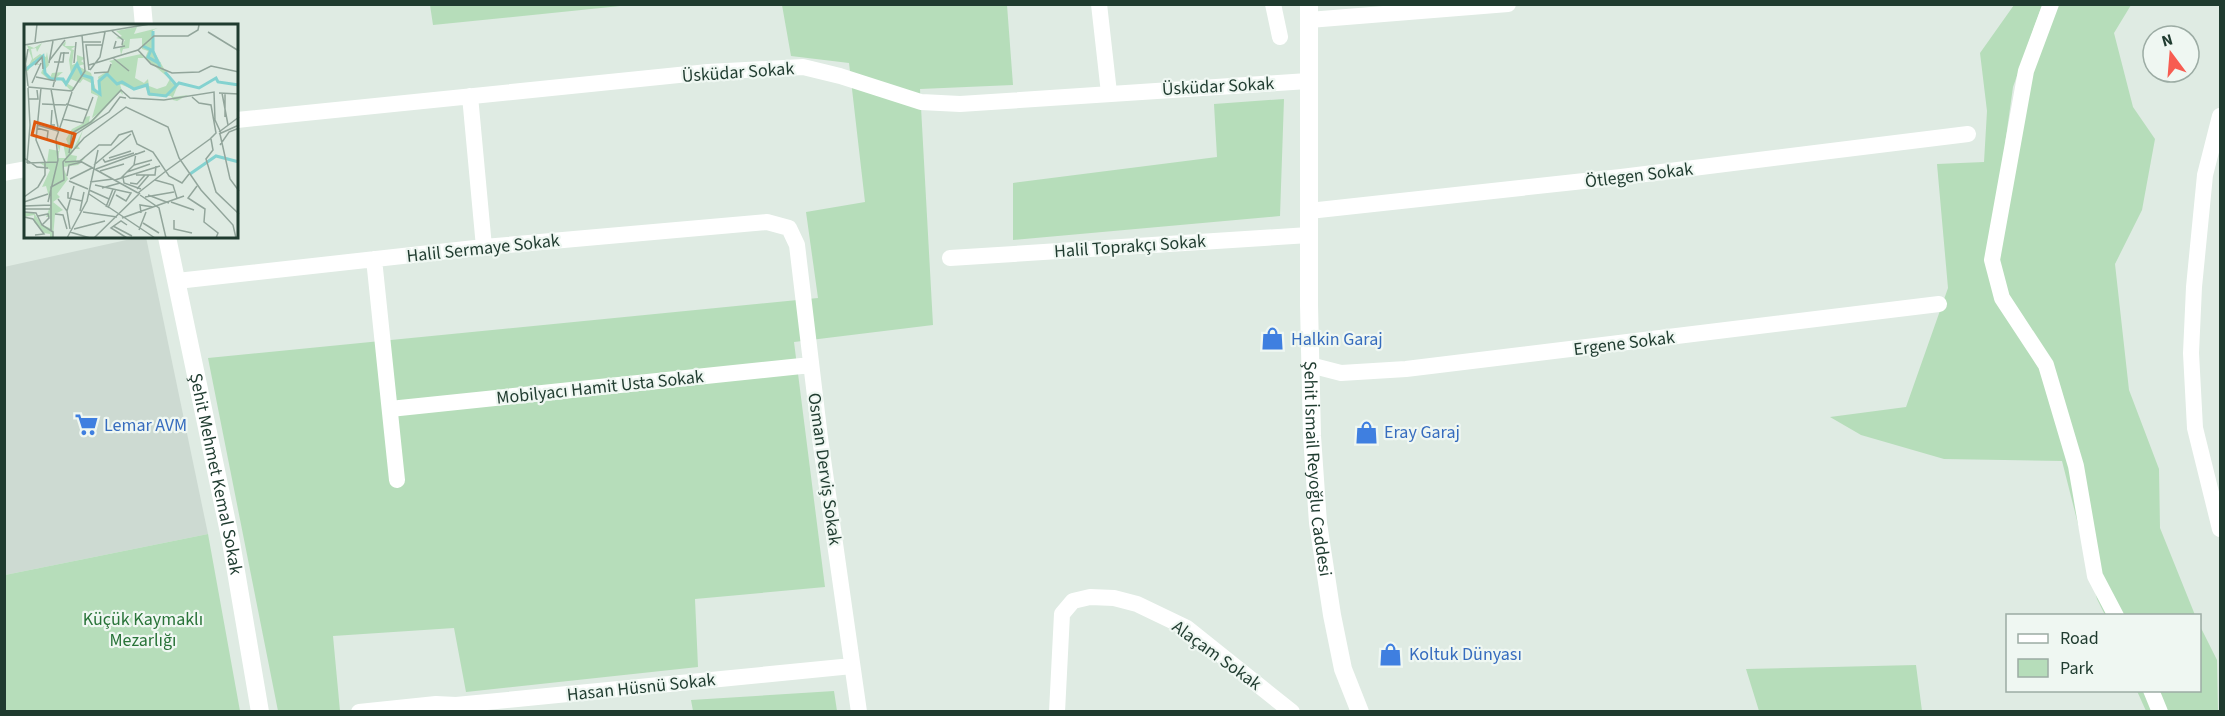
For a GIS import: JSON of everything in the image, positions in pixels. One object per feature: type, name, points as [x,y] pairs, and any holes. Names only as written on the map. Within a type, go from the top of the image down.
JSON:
[{"type":"street","points":[[142,4],[144,24]]},
{"type":"street","points":[[1099,4],[1109,93]]},
{"type":"street","points":[[1273,4],[1280,37]]},
{"type":"street","points":[[1309,12],[1508,4]]},
{"type":"street","points":[[2051,4],[2026,71],[1992,260],[2002,298],[2046,365],[2076,466],[2095,576],[2115,614]]},
{"type":"street","name":"Şehit İsmail Reyoğlu Caddesi","points":[[1309,12],[1310,365],[1318,523],[1343,669],[1360,711]]},
{"type":"street","name":"Üsküdar Sokak","points":[[238,120],[708,72],[803,67],[840,76],[921,102],[960,104],[1308,81]]},
{"type":"street","points":[[470,96],[484,247]]},
{"type":"street","points":[[2220,116],[2205,175],[2194,287],[2191,353],[2195,428],[2220,529]]},
{"type":"street","name":"Ötlegen Sokak","points":[[1309,211],[1621,177],[1968,134]]},
{"type":"street","points":[[4,173],[24,169]]},
{"type":"street","name":"Halil Sermaye Sokak","points":[[177,282],[484,247],[766,222],[789,228]]},
{"type":"street","name":"Osman Derviş Sokak","points":[[789,228],[797,245],[811,365],[859,711]]},
{"type":"street","name":"Halil Toprakçı Sokak","points":[[950,258],[1309,235]]},
{"type":"street","name":"Şehit Mehmet Kemal Sokak","points":[[167,238],[231,542],[260,711]]},
{"type":"street","points":[[374,259],[397,480]]},
{"type":"street","name":"Ergene Sokak","points":[[1310,365],[1341,373],[1406,369],[1939,304]]},
{"type":"street","name":"Mobilyacı Hamit Usta Sokak","points":[[390,409],[811,365]]},
{"type":"street","name":"Alaçam Sokak","points":[[1057,711],[1062,614],[1073,601],[1090,597],[1114,598],[1137,604],[1187,628],[1292,711]]},
{"type":"street","name":"Hasan Hüsnü Sokak","points":[[359,711],[436,704],[456,708],[852,666]]},
{"type":"street","points":[[2152,692],[2160,711]]},
{"type":"shaded area","points":[[135,238],[146,238],[208,534],[5,575],[4,267]]},
{"type":"green space","points":[[430,4],[630,5],[433,25]]},
{"type":"green space","points":[[782,5],[1007,5],[1013,85],[920,89],[933,325],[794,342],[825,587],[695,599],[698,667],[466,692],[454,628],[333,636],[340,711],[278,711],[208,358],[818,298],[806,212],[865,202],[849,63],[791,56]]},
{"type":"green space","points":[[2014,5],[2042,5],[2013,87],[2005,144],[2046,5],[2131,5],[2114,33],[2133,107],[2155,139],[2142,210],[2115,264],[2129,390],[2159,469],[2160,528],[2195,614],[2104,614],[2097,599],[2062,461],[1944,459],[1861,435],[1830,417],[1906,407],[1948,288],[1937,164],[1984,162],[1987,111],[1980,53]]},
{"type":"green space","points":[[1284,99],[1280,216],[1013,240],[1013,183],[1217,157],[1214,104]]},
{"type":"green space","name":"Küçük Kaymaklı Mezarlığı","points":[[208,534],[240,711],[5,711],[5,575]]},
{"type":"green space","points":[[2201,628],[2217,660],[2218,711],[2146,711],[2137,692],[2201,692]]},
{"type":"green space","points":[[1916,665],[1922,711],[1759,711],[1746,669]]},
{"type":"green space","points":[[834,691],[837,711],[693,711],[691,700]]},
{"type":"place","name":"Halkin Garaj","points":[[1273,339]]},
{"type":"place","name":"Lemar AVM","points":[[86,425]]},
{"type":"place","name":"Eray Garaj","points":[[1366,432]]},
{"type":"place","name":"Koltuk Dünyası","points":[[1391,654]]}]
